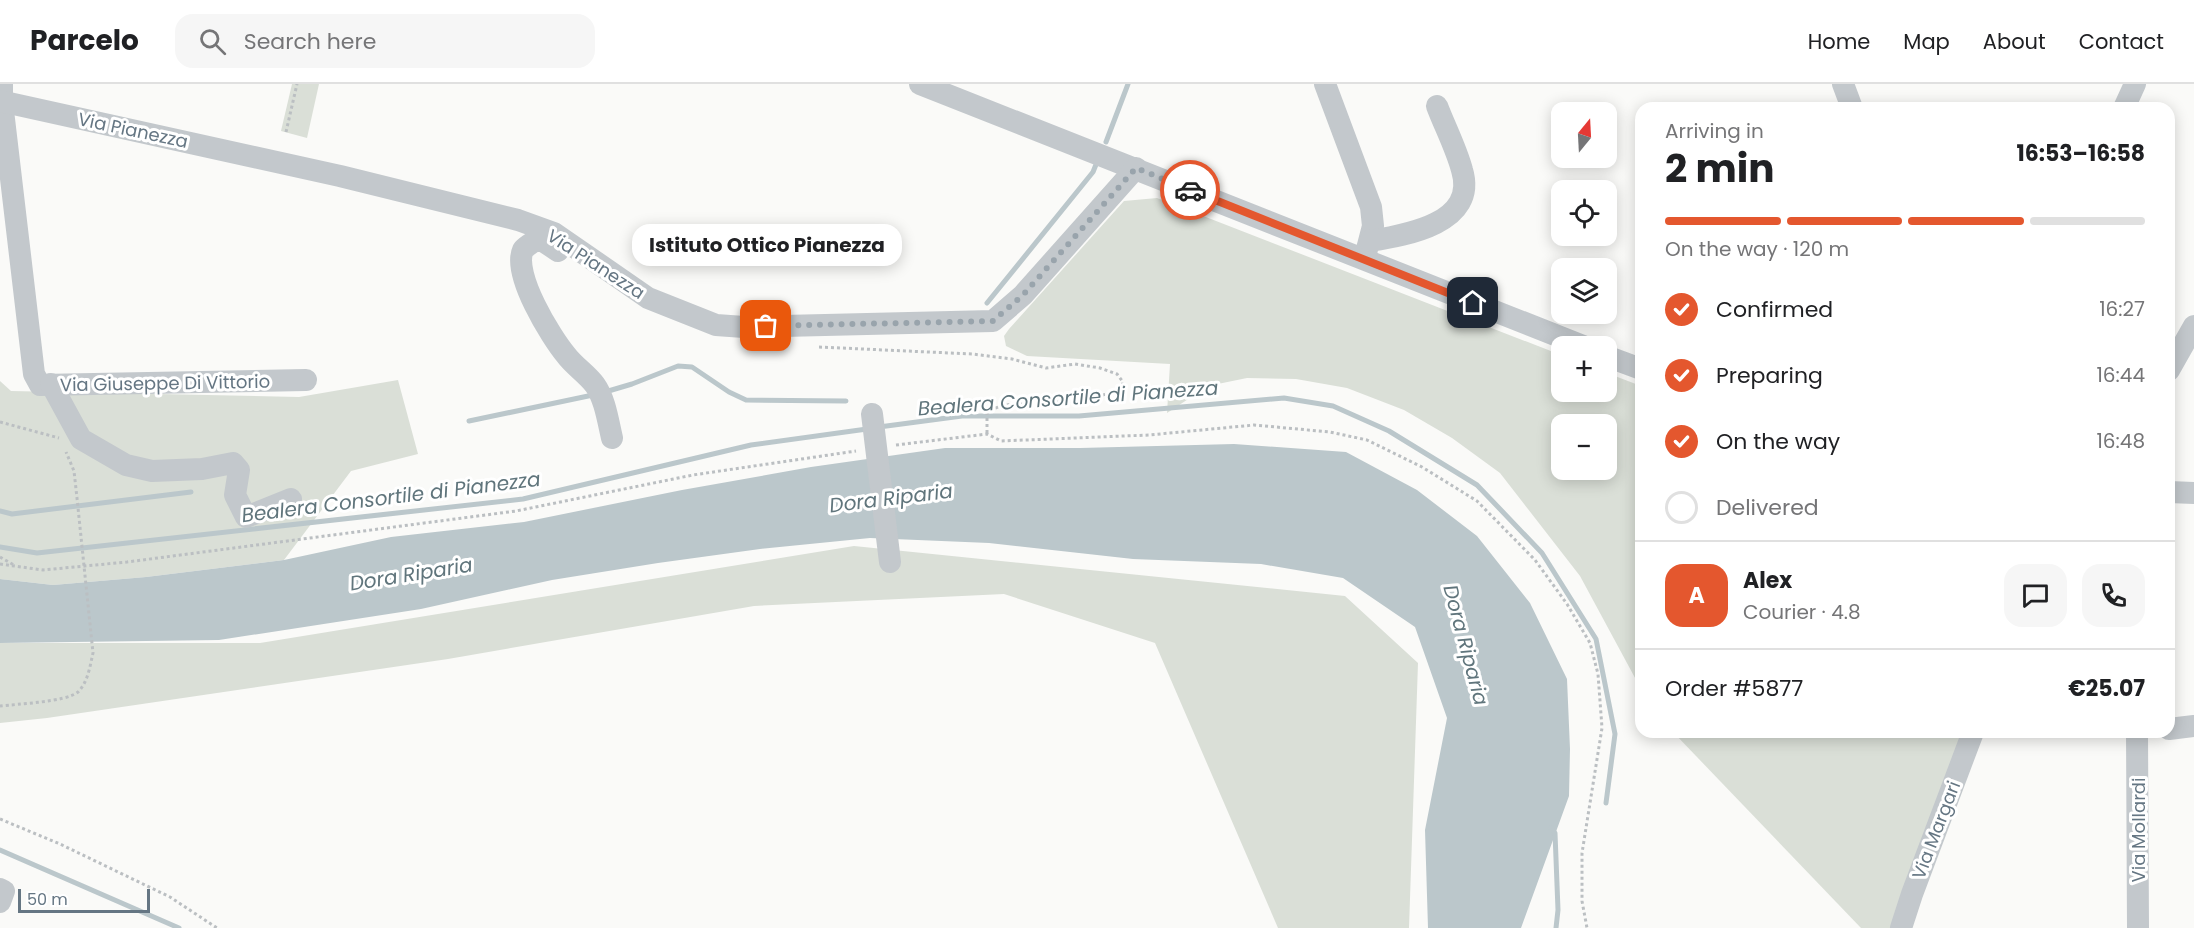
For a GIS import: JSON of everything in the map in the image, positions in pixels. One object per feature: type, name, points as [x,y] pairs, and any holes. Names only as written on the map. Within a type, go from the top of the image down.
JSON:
[{"type":"street","points":[[920,84],[1136,168],[1367,250],[1560,336]]},
{"type":"street","points":[[1325,84],[1371,207],[1373,226],[1367,250]]},
{"type":"street","points":[[1843,84],[1850,102]]},
{"type":"street","points":[[2127,102],[2135,84]]},
{"type":"street","name":"Via Pianezza","points":[[2,96],[518,220],[554,233],[648,298],[717,325],[756,327],[993,321],[1023,295],[1136,168]]},
{"type":"street","name":"Via Giuseppe Di Vittorio","points":[[2,96],[34,374],[46,385],[306,380]]},
{"type":"street","points":[[1367,250],[1442,220],[1458,208],[1464,195],[1463,172],[1437,106]]},
{"type":"street","points":[[597,262],[587,269],[543,241],[534,241],[524,250],[521,263],[527,285],[541,316],[566,355],[599,393],[612,438]]},
{"type":"street","points":[[2175,359],[2194,326]]},
{"type":"street","points":[[1617,360],[1635,367]]},
{"type":"street","points":[[46,385],[81,440],[126,465],[152,471],[202,469],[232,463],[239,470],[235,495],[246,517],[291,499]]},
{"type":"street","points":[[872,414],[890,562]]},
{"type":"street","points":[[2175,492],[2194,492]]},
{"type":"street","points":[[2175,728],[2194,726]]},
{"type":"street","name":"Via Margari","points":[[1901,928],[1971,738]]},
{"type":"street","name":"Via Mollardi","points":[[2137,738],[2138,928]]},
{"type":"street","points":[[0,889],[4,891],[0,902]]},
{"type":"path","points":[[286,132],[297,84]]},
{"type":"path","points":[[819,347],[972,354],[1012,359],[1046,368],[1075,364],[1100,368],[1117,374],[1123,382],[1122,389],[1077,401],[1008,404],[993,407],[987,413],[987,434]]},
{"type":"path","points":[[0,422],[61,439]]},
{"type":"path","points":[[896,445],[987,434],[1001,441],[1149,435],[1254,425],[1330,432],[1367,440],[1422,467],[1477,501],[1535,560],[1567,604],[1590,643],[1596,663],[1602,728],[1582,853],[1582,901],[1587,928]]},
{"type":"path","points":[[0,706],[57,700],[77,693],[88,677],[93,653],[74,471],[65,450]]},
{"type":"path","points":[[0,564],[43,570],[128,562],[516,511],[693,475],[862,450]]},
{"type":"path","points":[[0,557],[16,566]]},
{"type":"path","points":[[0,819],[60,844],[170,897],[217,928]]},
{"type":"shaded area","points":[[292,84],[319,84],[307,138],[281,131]]},
{"type":"shaded area","points":[[1157,198],[1551,351],[1551,402],[1617,402],[1617,377],[1635,384],[1635,678],[1580,576],[1500,473],[1452,438],[1404,410],[1347,388],[1296,379],[1247,378],[1208,386],[1167,413],[1170,364],[1027,356],[1006,346],[1004,336],[1124,201]]},
{"type":"shaded area","points":[[398,380],[418,454],[351,471],[284,560],[146,577],[53,585],[0,579],[0,381],[11,391],[299,397]]},
{"type":"shaded area","points":[[854,546],[1345,596],[1418,663],[1409,928],[1278,928],[1155,643],[1004,594],[754,606],[448,659],[0,723],[0,643],[260,643]]},
{"type":"shaded area","points":[[1679,738],[1962,738],[1892,928],[1861,928]]},
{"type":"water","name":"Dora Riparia","points":[[1234,444],[1346,452],[1417,490],[1477,536],[1530,603],[1567,679],[1570,749],[1569,796],[1521,928],[1428,928],[1425,830],[1447,718],[1415,627],[1343,578],[1261,564],[1133,559],[989,543],[870,538],[760,549],[658,563],[552,580],[421,609],[219,640],[0,643],[0,579],[53,585],[146,577],[284,560],[391,537],[524,522],[811,467],[945,448],[1080,448]]},
{"type":"waterway","points":[[1106,142],[1128,84]]},
{"type":"waterway","points":[[987,303],[1093,172],[1097,162]]},
{"type":"waterway","points":[[605,392],[678,366],[692,367],[729,392],[746,400],[846,401]]},
{"type":"waterway","points":[[469,421],[593,395]]},
{"type":"waterway","name":"Bealera Consortile di Pianezza","points":[[879,427],[962,416],[1079,416],[1284,398],[1333,406],[1389,431],[1477,485],[1542,553],[1596,639],[1615,734],[1606,803]]},
{"type":"waterway","name":"Bealera Consortile di Pianezza","points":[[0,547],[37,553],[523,499],[751,445],[867,429]]},
{"type":"waterway","points":[[0,511],[12,514],[191,492]]},
{"type":"waterway","points":[[1551,828],[1555,833],[1558,910],[1556,928]]},
{"type":"waterway","points":[[0,850],[179,928]]},
{"type":"way so far","points":[[766,326],[993,321],[1023,295],[1136,168],[1190,190]]},
{"type":"place","name":"Istituto Ottico Pianezza","points":[[766,326]]},
{"type":"route","points":[[1190,190],[1473,303]]}]
